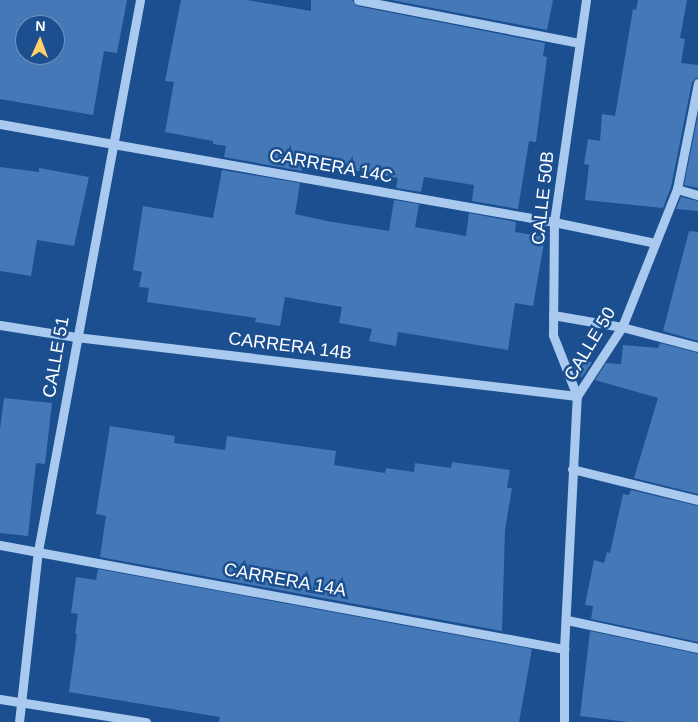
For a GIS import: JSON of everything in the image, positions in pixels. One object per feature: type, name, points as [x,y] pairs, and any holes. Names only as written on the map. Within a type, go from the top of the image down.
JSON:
[{"type":"street","name":"CALLE 51","points":[[20,722],[20,702],[38,551],[76,337],[140,0]]},
{"type":"street","points":[[358,0],[579,43]]},
{"type":"street","name":"CALLE 50B","points":[[577,396],[553,335],[554,222],[586,0]]},
{"type":"street","name":"CALLE 50","points":[[564,722],[564,648],[567,620],[572,469],[577,396],[622,327],[677,189],[698,83]]},
{"type":"street","name":"CARRERA 14C","points":[[0,124],[554,222],[655,244]]},
{"type":"street","points":[[677,189],[698,195]]},
{"type":"street","points":[[553,315],[622,327],[698,347]]},
{"type":"street","name":"CARRERA 14B","points":[[0,325],[76,337],[577,396]]},
{"type":"street","points":[[572,469],[698,500]]},
{"type":"street","name":"CARRERA 14A","points":[[0,545],[564,648]]},
{"type":"street","points":[[567,620],[698,648]]},
{"type":"street","points":[[0,699],[146,722]]},
{"type":"building","points":[[0,0],[127,0],[117,53],[104,51],[93,115],[0,99]]},
{"type":"building","points":[[181,0],[247,0],[311,11],[311,0],[352,0],[357,6],[545,43],[543,56],[547,57],[536,142],[529,141],[518,209],[472,201],[474,185],[424,177],[421,192],[396,188],[398,178],[304,162],[302,171],[224,157],[226,146],[213,144],[213,141],[165,132],[174,82],[165,81]]},
{"type":"building","points":[[391,0],[553,0],[547,30]]},
{"type":"building","points":[[638,0],[687,0],[680,38],[685,39],[681,63],[698,65],[698,77],[692,82],[671,187],[663,208],[585,200],[589,165],[584,164],[588,139],[600,141],[602,114],[615,116],[633,9],[636,10]]},
{"type":"building","points":[[698,115],[698,188],[684,185]]},
{"type":"building","points":[[0,167],[39,172],[39,168],[89,177],[74,246],[37,240],[31,276],[0,271]]},
{"type":"building","points":[[222,170],[300,183],[295,214],[327,221],[389,231],[394,200],[419,204],[415,227],[466,236],[469,213],[516,222],[515,232],[545,237],[533,306],[515,303],[508,350],[398,332],[396,346],[369,341],[372,329],[339,323],[342,307],[285,297],[280,326],[255,322],[256,318],[147,302],[149,288],[139,287],[142,272],[133,270],[143,206],[213,218]]},
{"type":"building","points":[[681,197],[698,201],[698,211],[676,209]]},
{"type":"building","points":[[689,231],[698,232],[698,341],[663,331]]},
{"type":"building","points":[[660,343],[698,353],[698,494],[634,478],[658,398],[595,380],[606,363],[621,364],[623,345],[658,348]]},
{"type":"building","points":[[573,361],[592,362],[582,377],[575,375]]},
{"type":"building","points":[[4,398],[52,403],[45,464],[36,463],[28,536],[0,533],[0,429]]},
{"type":"building","points":[[110,426],[175,436],[174,443],[225,450],[227,436],[336,451],[334,465],[385,473],[386,468],[414,472],[415,463],[451,468],[452,462],[510,470],[507,488],[512,488],[505,530],[502,631],[100,557],[106,516],[96,514]]},
{"type":"building","points":[[631,490],[698,506],[698,642],[591,619],[593,606],[585,605],[594,560],[604,563],[607,552],[610,553],[623,494],[629,495]]},
{"type":"building","points":[[98,569],[532,649],[519,722],[219,722],[220,717],[69,692],[77,634],[75,634],[78,614],[71,613],[76,577],[96,580]]},
{"type":"building","points":[[590,631],[698,654],[698,722],[628,722],[580,716]]}]
